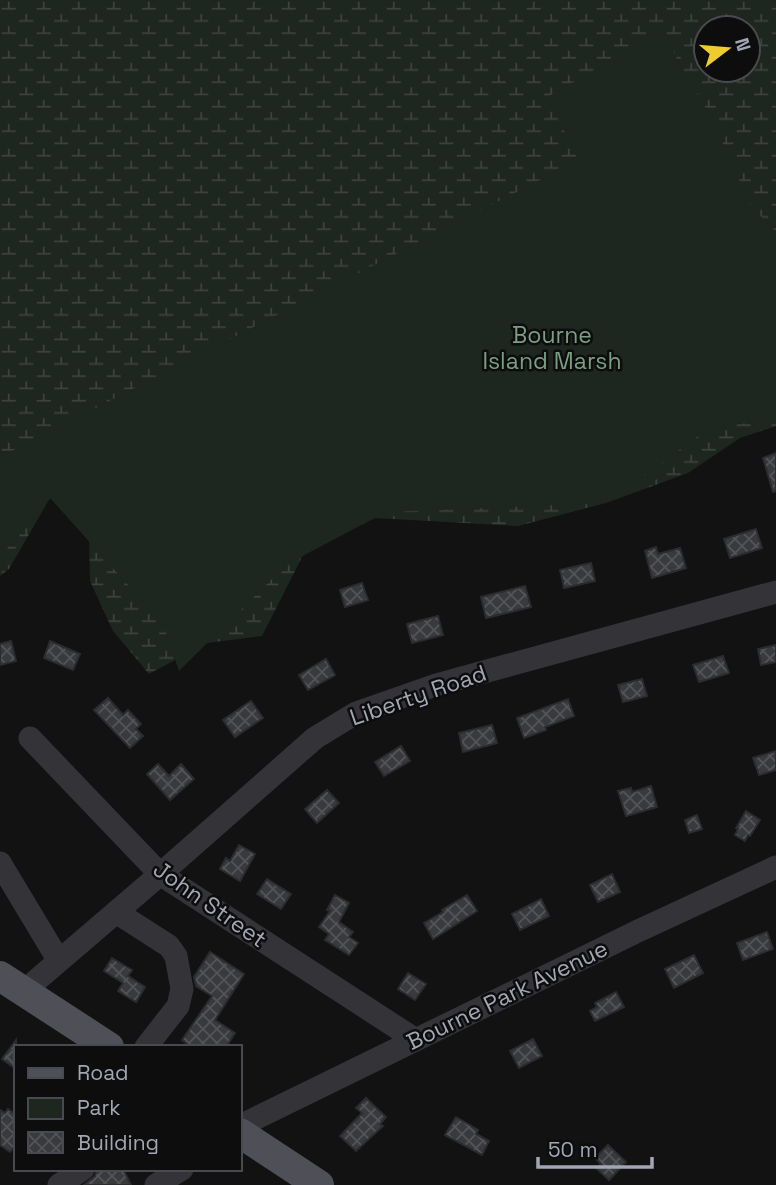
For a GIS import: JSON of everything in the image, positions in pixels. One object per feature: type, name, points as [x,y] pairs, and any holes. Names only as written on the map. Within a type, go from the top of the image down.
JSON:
[{"type":"main road","points":[[12,983],[105,1045]]},
{"type":"main road","points":[[242,1134],[319,1185]]},
{"type":"street","name":"Liberty Road","points":[[12,983],[59,961],[315,738],[356,713],[436,685],[776,592]]},
{"type":"street","name":"John Street","points":[[30,738],[160,874],[416,1040]]},
{"type":"street","points":[[0,863],[59,961]]},
{"type":"street","name":"Bourne Park Avenue","points":[[242,1125],[638,931],[776,867]]},
{"type":"street","points":[[116,912],[169,946],[176,956],[182,989],[178,1006],[148,1045]]},
{"type":"street","points":[[59,1185],[80,1171]]},
{"type":"street","points":[[156,1185],[179,1171]]},
{"type":"green space","points":[[0,0],[776,0],[776,426],[740,438],[688,473],[606,503],[518,526],[375,518],[303,555],[262,636],[207,643],[149,674],[113,631],[90,581],[88,492],[50,498],[9,569],[0,576]]},
{"type":"green space","name":"Bourne Island Marsh","points":[[665,31],[680,66],[709,113],[751,206],[776,232],[776,420],[711,427],[606,503],[385,512],[286,565],[179,671],[163,624],[50,498],[0,557],[0,457],[579,160],[547,97]]},
{"type":"building","points":[[776,453],[776,491],[773,492],[763,458]]},
{"type":"building","points":[[756,529],[762,548],[730,558],[724,539]]},
{"type":"building","points":[[656,547],[658,554],[680,548],[686,568],[652,578],[645,551]]},
{"type":"building","points":[[591,563],[595,581],[564,588],[560,570]]},
{"type":"building","points":[[362,583],[368,600],[345,607],[340,590]]},
{"type":"building","points":[[525,586],[531,607],[486,618],[481,597]]},
{"type":"building","points":[[438,616],[443,635],[412,643],[407,624]]},
{"type":"building","points":[[11,641],[16,661],[0,665],[0,644]]},
{"type":"building","points":[[50,641],[80,654],[73,670],[44,658]]},
{"type":"building","points":[[776,645],[776,662],[761,665],[758,649]]},
{"type":"building","points":[[723,656],[729,673],[699,682],[693,665]]},
{"type":"building","points":[[326,659],[335,675],[308,690],[299,675]]},
{"type":"building","points":[[642,679],[647,696],[623,702],[618,685]]},
{"type":"building","points":[[108,698],[123,715],[128,710],[141,724],[136,729],[143,736],[130,748],[94,710]]},
{"type":"building","points":[[568,699],[574,716],[524,738],[517,718]]},
{"type":"building","points":[[251,701],[263,718],[235,737],[223,720]]},
{"type":"building","points":[[492,725],[497,743],[463,752],[459,733]]},
{"type":"building","points":[[401,746],[410,761],[384,776],[375,762]]},
{"type":"building","points":[[776,751],[776,770],[759,775],[753,758]]},
{"type":"building","points":[[158,764],[169,776],[181,764],[194,779],[170,800],[147,774]]},
{"type":"building","points":[[651,786],[657,807],[626,816],[618,791],[631,788],[632,792]]},
{"type":"building","points":[[327,790],[339,803],[317,823],[305,809]]},
{"type":"building","points":[[746,811],[760,820],[745,841],[735,835]]},
{"type":"building","points":[[697,815],[702,829],[689,833],[685,820]]},
{"type":"building","points":[[239,845],[255,854],[240,881],[220,869],[226,858],[230,861]]},
{"type":"building","points":[[612,874],[620,892],[598,902],[590,885]]},
{"type":"building","points":[[267,879],[291,894],[281,909],[257,894]]},
{"type":"building","points":[[335,895],[349,903],[339,922],[353,932],[349,937],[358,943],[349,955],[325,940],[329,934],[319,927],[330,911],[327,910]]},
{"type":"building","points":[[467,895],[477,911],[433,939],[424,923]]},
{"type":"building","points":[[541,899],[549,916],[520,930],[512,914]]},
{"type":"building","points":[[767,932],[773,949],[743,960],[737,943]]},
{"type":"building","points":[[210,952],[244,974],[215,1020],[235,1033],[227,1045],[188,1045],[182,1040],[212,996],[196,986],[194,977]]},
{"type":"building","points":[[694,955],[703,973],[674,988],[665,969]]},
{"type":"building","points":[[112,958],[132,970],[128,976],[145,987],[136,1002],[118,991],[123,983],[104,971]]},
{"type":"building","points":[[408,973],[426,984],[415,1000],[398,989]]},
{"type":"building","points":[[616,992],[624,1007],[595,1021],[590,1011],[597,1007],[595,1003]]},
{"type":"building","points":[[533,1039],[542,1056],[519,1068],[510,1051]]},
{"type":"building","points":[[16,1040],[14,1068],[2,1059]]},
{"type":"building","points":[[366,1098],[386,1117],[380,1124],[383,1126],[356,1151],[340,1136],[362,1113],[356,1108]]},
{"type":"building","points":[[8,1109],[14,1114],[14,1147],[10,1152],[0,1145],[0,1110],[5,1113]]},
{"type":"building","points":[[456,1117],[478,1130],[476,1134],[489,1141],[482,1155],[445,1135]]},
{"type":"building","points":[[608,1145],[626,1162],[609,1180],[596,1168],[601,1164],[595,1158]]},
{"type":"building","points":[[96,1171],[124,1171],[131,1185],[84,1185],[95,1176]]}]
